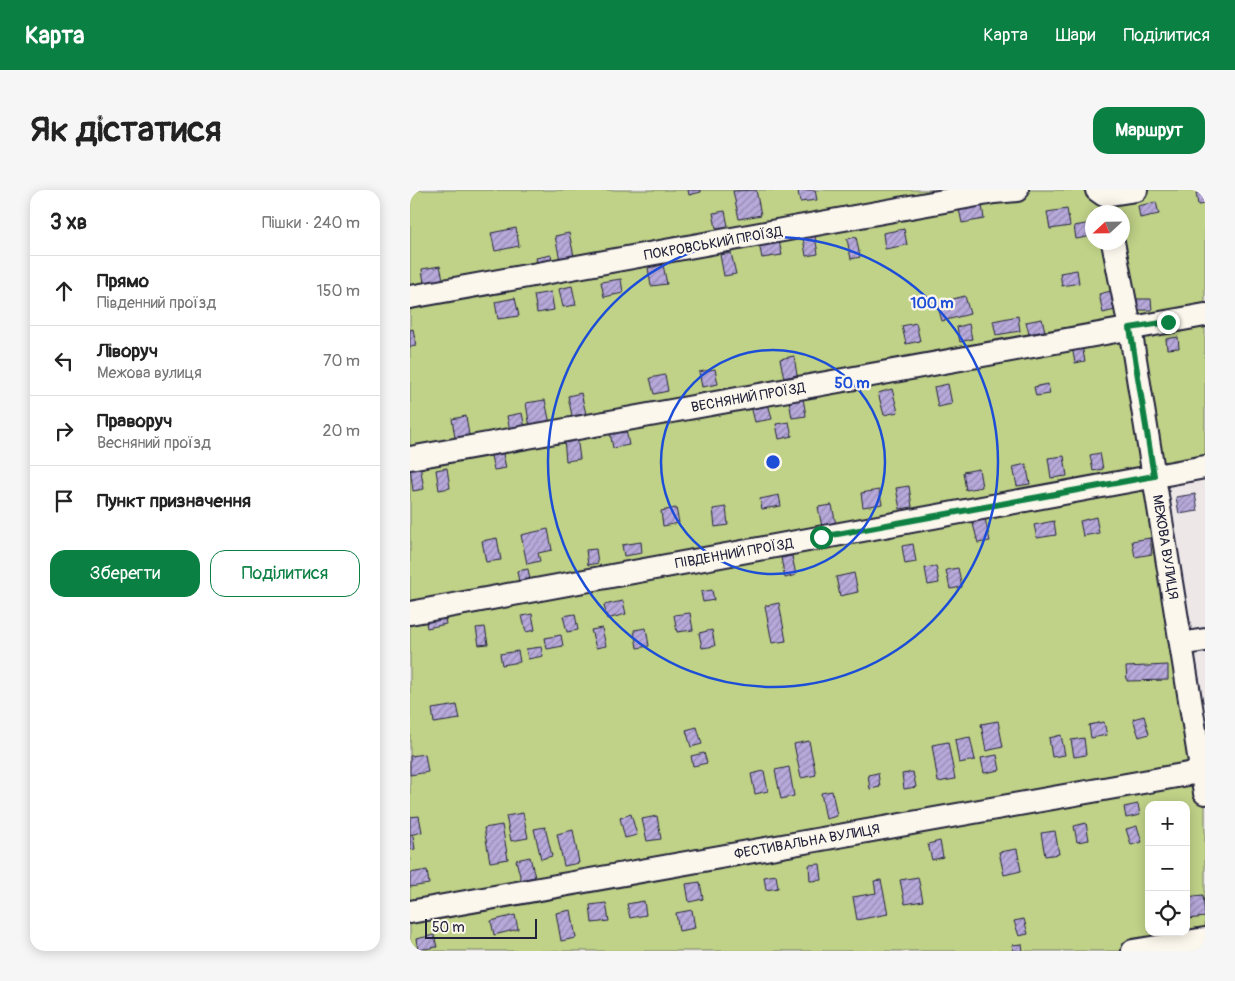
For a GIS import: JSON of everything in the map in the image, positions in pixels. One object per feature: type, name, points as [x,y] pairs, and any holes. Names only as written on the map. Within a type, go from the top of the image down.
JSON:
[{"type":"street","name":"ПОКРОВСЬКИЙ ПРОЇЗД","points":[[410,297],[994,192],[1017,190]]},
{"type":"street","points":[[1103,199],[1136,190]]},
{"type":"street","name":"МЕЖОВА ВУЛИЦЯ","points":[[1115,250],[1130,328],[1204,778]]},
{"type":"street","name":"ВЕСНЯНИЙ ПРОЇЗД","points":[[410,458],[1205,315]]},
{"type":"street","name":"ПІВДЕННИЙ ПРОЇЗД","points":[[410,612],[1205,467]]},
{"type":"street","points":[[1181,644],[1205,640]]},
{"type":"street","name":"ФЕСТИВАЛЬНА ВУЛИЦЯ","points":[[410,912],[1204,778]]},
{"type":"street","points":[[1133,951],[1205,939]]},
{"type":"green space","points":[[410,190],[1205,190],[1205,467],[1155,476],[1205,793],[1205,951],[410,951]]},
{"type":"building","points":[[688,190],[701,190],[701,192],[689,195]]},
{"type":"building","points":[[756,190],[761,215],[739,219],[733,191]]},
{"type":"building","points":[[815,190],[817,200],[800,202],[798,191]]},
{"type":"building","points":[[1205,192],[1205,204],[1198,205],[1196,193]]},
{"type":"building","points":[[1156,202],[1159,214],[1140,218],[1138,206]]},
{"type":"building","points":[[982,205],[984,219],[962,223],[959,209]]},
{"type":"building","points":[[1067,209],[1070,226],[1050,229],[1047,212]]},
{"type":"building","points":[[725,211],[728,226],[716,228],[713,213]]},
{"type":"building","points":[[1085,224],[1085,237],[1076,239],[1074,226]]},
{"type":"building","points":[[516,228],[519,246],[495,251],[491,233]]},
{"type":"building","points":[[904,229],[907,245],[885,249],[883,233]]},
{"type":"building","points":[[569,233],[574,256],[560,260],[555,236]]},
{"type":"building","points":[[815,236],[818,254],[806,256],[803,238]]},
{"type":"building","points":[[856,237],[860,257],[851,259],[847,239]]},
{"type":"building","points":[[779,241],[782,255],[762,258],[759,244]]},
{"type":"building","points":[[731,253],[736,274],[724,276],[720,255]]},
{"type":"building","points":[[551,255],[553,264],[538,267],[536,258]]},
{"type":"building","points":[[663,265],[667,284],[651,286],[648,268]]},
{"type":"building","points":[[440,266],[443,279],[424,283],[422,269]]},
{"type":"building","points":[[1077,270],[1079,283],[1062,286],[1060,273]]},
{"type":"building","points":[[621,279],[623,293],[604,297],[601,282]]},
{"type":"building","points":[[572,286],[576,305],[563,307],[559,289]]},
{"type":"building","points":[[1111,291],[1115,310],[1103,313],[1099,294]]},
{"type":"building","points":[[551,292],[554,310],[537,313],[534,295]]},
{"type":"building","points":[[965,296],[970,314],[942,321],[937,303]]},
{"type":"building","points":[[515,298],[519,316],[498,319],[495,302]]},
{"type":"building","points":[[1136,299],[1151,299],[1152,310],[1137,310]]},
{"type":"building","points":[[1018,316],[1020,331],[996,335],[993,321]]},
{"type":"building","points":[[1042,319],[1045,331],[1029,334],[1026,322]]},
{"type":"building","points":[[916,323],[920,341],[906,344],[902,326]]},
{"type":"building","points":[[969,324],[972,339],[960,342],[957,327]]},
{"type":"building","points":[[413,329],[416,346],[410,347],[410,330]]},
{"type":"building","points":[[1178,337],[1179,348],[1167,349],[1166,339]]},
{"type":"building","points":[[1082,346],[1085,361],[1075,363],[1072,347]]},
{"type":"building","points":[[794,356],[797,375],[784,378],[780,359]]},
{"type":"building","points":[[715,369],[718,384],[702,387],[699,372]]},
{"type":"building","points":[[665,375],[668,391],[654,394],[650,378]]},
{"type":"building","points":[[948,384],[952,404],[938,407],[934,387]]},
{"type":"building","points":[[1048,384],[1050,394],[1036,396],[1034,387]]},
{"type":"building","points":[[892,389],[898,412],[884,415],[878,393]]},
{"type":"building","points":[[581,393],[586,414],[572,416],[568,396]]},
{"type":"building","points":[[803,398],[806,416],[792,418],[789,401]]},
{"type":"building","points":[[545,400],[550,424],[530,428],[526,403]]},
{"type":"building","points":[[768,403],[772,419],[755,422],[751,406]]},
{"type":"building","points":[[522,413],[525,428],[510,431],[507,416]]},
{"type":"building","points":[[466,416],[469,435],[455,438],[452,419]]},
{"type":"building","points":[[789,422],[792,436],[779,439],[776,424]]},
{"type":"building","points":[[626,430],[629,445],[613,448],[610,433]]},
{"type":"building","points":[[577,437],[580,459],[566,461],[564,439]]},
{"type":"building","points":[[502,449],[506,468],[494,470],[490,451]]},
{"type":"building","points":[[1100,453],[1103,469],[1093,471],[1090,455]]},
{"type":"building","points":[[1064,456],[1067,476],[1051,478],[1048,458]]},
{"type":"building","points":[[1026,464],[1030,484],[1017,486],[1013,467]]},
{"type":"building","points":[[420,465],[424,489],[413,491],[410,467]]},
{"type":"building","points":[[447,468],[450,488],[439,490],[436,470]]},
{"type":"building","points":[[979,469],[982,487],[966,490],[963,472]]},
{"type":"building","points":[[909,486],[912,507],[900,509],[896,488]]},
{"type":"building","points":[[879,490],[882,504],[863,507],[861,493]]},
{"type":"building","points":[[1195,494],[1198,511],[1179,514],[1176,497]]},
{"type":"building","points":[[779,495],[781,506],[762,509],[760,499]]},
{"type":"building","points":[[832,505],[836,525],[822,527],[818,507]]},
{"type":"building","points":[[726,507],[728,525],[715,527],[713,509]]},
{"type":"building","points":[[676,508],[679,523],[663,526],[661,511]]},
{"type":"building","points":[[984,514],[990,541],[978,543],[971,516]]},
{"type":"building","points":[[1096,517],[1099,533],[1083,536],[1080,521]]},
{"type":"building","points":[[1054,521],[1056,535],[1037,538],[1034,525]]},
{"type":"building","points":[[548,529],[552,550],[538,553],[540,561],[527,564],[521,535]]},
{"type":"building","points":[[497,538],[501,560],[486,562],[482,541]]},
{"type":"building","points":[[1150,538],[1152,554],[1135,557],[1132,541]]},
{"type":"building","points":[[641,542],[642,553],[624,556],[622,545]]},
{"type":"building","points":[[913,544],[916,562],[905,564],[902,546]]},
{"type":"building","points":[[596,549],[598,563],[588,565],[586,550]]},
{"type":"building","points":[[792,556],[796,575],[785,578],[781,558]]},
{"type":"building","points":[[936,566],[939,583],[928,585],[925,568]]},
{"type":"building","points":[[958,568],[962,587],[950,589],[946,570]]},
{"type":"building","points":[[528,569],[531,586],[520,588],[517,571]]},
{"type":"building","points":[[854,573],[858,592],[840,596],[836,577]]},
{"type":"building","points":[[712,590],[714,600],[703,602],[701,592]]},
{"type":"building","points":[[623,601],[626,614],[607,619],[604,605]]},
{"type":"building","points":[[779,603],[786,641],[772,643],[765,606]]},
{"type":"building","points":[[444,613],[446,624],[427,628],[425,617]]},
{"type":"building","points":[[690,613],[693,630],[677,632],[674,615]]},
{"type":"building","points":[[532,614],[535,630],[526,632],[522,616]]},
{"type":"building","points":[[575,614],[578,630],[567,632],[563,616]]},
{"type":"building","points":[[485,627],[488,644],[479,645],[476,628]]},
{"type":"building","points":[[602,628],[606,646],[596,648],[591,630]]},
{"type":"building","points":[[646,628],[649,646],[637,648],[634,630]]},
{"type":"building","points":[[712,630],[715,646],[702,648],[699,633]]},
{"type":"building","points":[[561,635],[563,646],[547,649],[545,638]]},
{"type":"building","points":[[541,647],[543,656],[528,659],[526,649]]},
{"type":"building","points":[[518,651],[520,662],[502,665],[500,654]]},
{"type":"building","points":[[1168,665],[1168,680],[1127,681],[1126,667]]},
{"type":"building","points":[[457,705],[460,719],[434,723],[432,709]]},
{"type":"building","points":[[1144,716],[1149,734],[1139,737],[1133,719]]},
{"type":"building","points":[[998,721],[1003,747],[986,751],[981,724]]},
{"type":"building","points":[[1104,722],[1107,735],[1091,738],[1089,725]]},
{"type":"building","points":[[697,727],[702,744],[691,747],[686,730]]},
{"type":"building","points":[[1061,735],[1065,755],[1052,757],[1049,738]]},
{"type":"building","points":[[970,737],[975,760],[959,763],[955,740]]},
{"type":"building","points":[[1084,738],[1086,755],[1074,757],[1071,740]]},
{"type":"building","points":[[809,741],[816,775],[801,778],[794,744]]},
{"type":"building","points":[[948,742],[955,779],[938,782],[932,745]]},
{"type":"building","points":[[704,753],[707,763],[693,766],[691,756]]},
{"type":"building","points":[[425,754],[428,772],[410,775],[410,756]]},
{"type":"building","points":[[997,755],[1000,770],[984,773],[981,758]]},
{"type":"building","points":[[789,767],[794,796],[781,799],[775,770]]},
{"type":"building","points":[[764,771],[768,791],[755,794],[751,774]]},
{"type":"building","points":[[913,772],[916,787],[904,789],[902,774]]},
{"type":"building","points":[[878,773],[880,787],[870,789],[868,775]]},
{"type":"building","points":[[832,791],[837,816],[826,819],[821,793]]},
{"type":"building","points":[[1138,804],[1140,815],[1126,818],[1124,807]]},
{"type":"building","points":[[523,813],[528,838],[511,841],[506,816]]},
{"type":"building","points":[[631,814],[637,835],[625,838],[620,818]]},
{"type":"building","points":[[419,816],[422,832],[410,835],[410,817]]},
{"type":"building","points":[[657,816],[661,839],[647,841],[642,819]]},
{"type":"building","points":[[1086,823],[1089,840],[1077,842],[1074,826]]},
{"type":"building","points":[[502,825],[508,859],[490,862],[484,828]]},
{"type":"building","points":[[1137,826],[1142,842],[1131,845],[1126,829]]},
{"type":"building","points":[[545,827],[552,856],[541,859],[534,829]]},
{"type":"building","points":[[573,830],[579,863],[564,866],[557,834]]},
{"type":"building","points":[[1055,831],[1059,854],[1045,856],[1041,833]]},
{"type":"building","points":[[413,836],[415,849],[410,850],[410,837]]},
{"type":"building","points":[[940,841],[943,857],[932,860],[928,844]]},
{"type":"building","points":[[1017,849],[1021,871],[1004,875],[999,852]]},
{"type":"building","points":[[530,857],[535,877],[521,880],[516,860]]},
{"type":"building","points":[[820,864],[822,880],[810,881],[809,865]]},
{"type":"building","points":[[427,870],[429,884],[410,887],[410,873]]},
{"type":"building","points":[[776,875],[778,888],[766,890],[764,877]]},
{"type":"building","points":[[918,877],[923,901],[905,904],[900,880]]},
{"type":"building","points":[[881,880],[888,914],[857,920],[853,897],[876,893],[874,881]]},
{"type":"building","points":[[700,882],[703,899],[689,902],[686,884]]},
{"type":"building","points":[[1203,895],[1205,917],[1190,919],[1190,897]]},
{"type":"building","points":[[644,901],[646,915],[630,918],[627,904]]},
{"type":"building","points":[[606,903],[609,921],[592,923],[590,905]]},
{"type":"building","points":[[571,910],[576,938],[561,941],[556,913]]},
{"type":"building","points":[[692,910],[695,928],[679,931],[676,913]]},
{"type":"building","points":[[515,915],[518,929],[494,935],[491,921]]},
{"type":"building","points":[[1024,919],[1028,934],[1019,936],[1014,921]]},
{"type":"building","points":[[434,935],[437,947],[418,950],[416,939]]},
{"type":"building","points":[[1022,944],[1023,951],[1013,951],[1012,945]]},
{"type":"route","points":[[821,537],[1154,476],[1130,328],[1168,322]]}]
